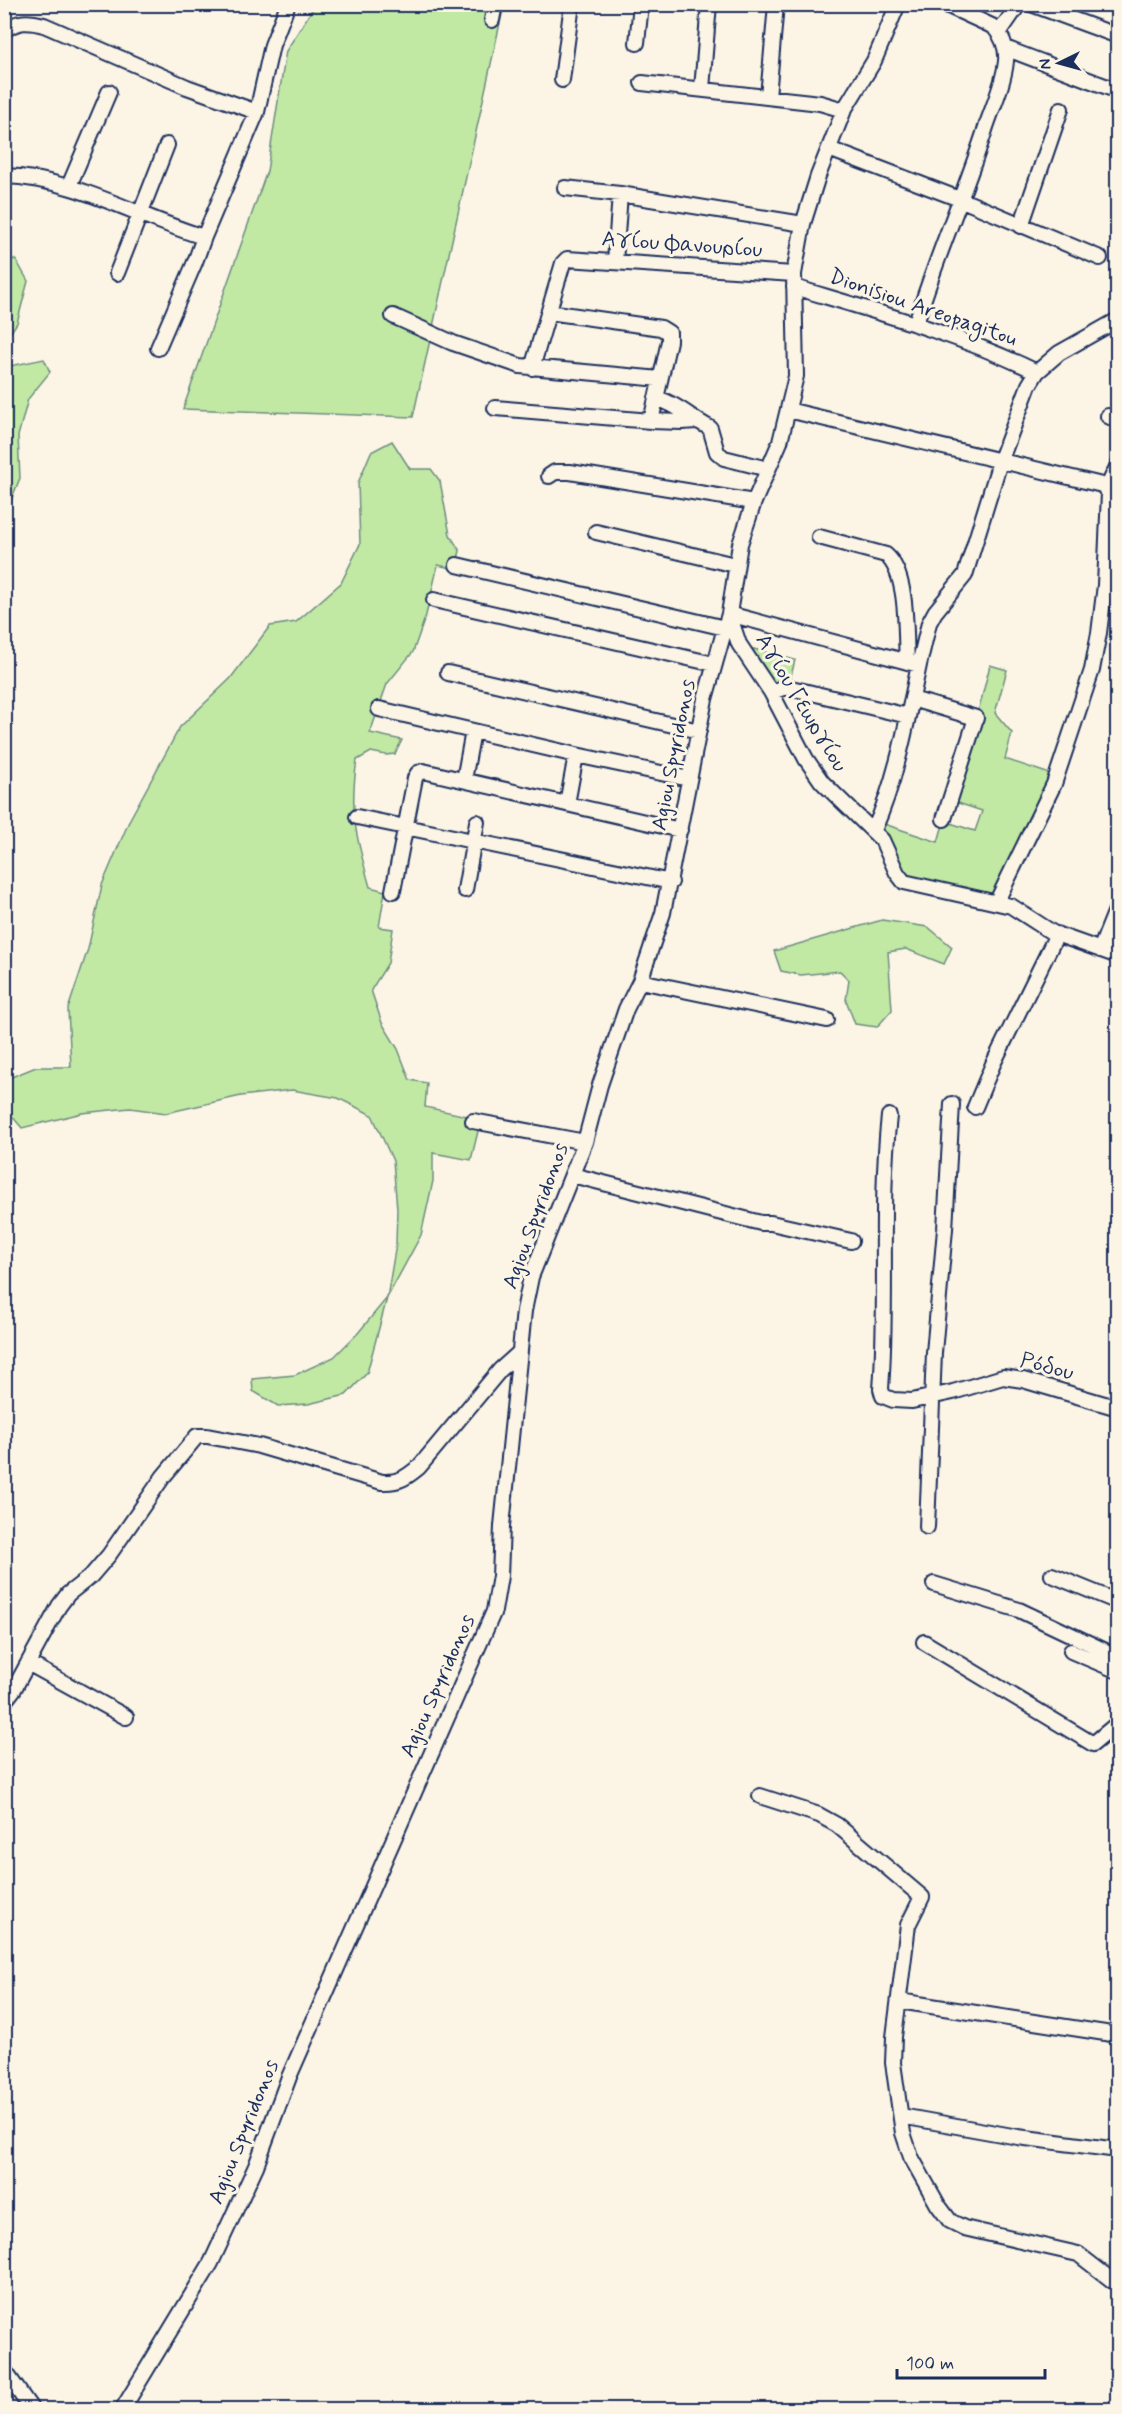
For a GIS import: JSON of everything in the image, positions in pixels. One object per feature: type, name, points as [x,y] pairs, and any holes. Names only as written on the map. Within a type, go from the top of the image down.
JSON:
[{"type":"street","points":[[158,348],[257,112],[272,45],[288,4]]},
{"type":"street","points":[[492,20],[495,4]]},
{"type":"street","points":[[562,80],[572,4]]},
{"type":"street","points":[[637,43],[641,4]]},
{"type":"street","points":[[702,89],[709,4]]},
{"type":"street","points":[[768,97],[776,4]]},
{"type":"street","name":"Agiou Spyridonos","points":[[122,2409],[211,2263],[256,2166],[289,2077],[494,1611],[500,1576],[502,1526],[524,1311],[531,1277],[585,1142],[600,1085],[626,1009],[640,981],[653,945],[671,882],[689,779],[714,664],[725,627],[740,544],[754,502],[780,442],[788,410],[796,366],[794,281],[803,224],[818,176],[844,110],[874,61],[898,4]]},
{"type":"street","points":[[916,323],[934,269],[962,200],[1003,75],[1005,48],[999,33],[983,21],[944,4]]},
{"type":"street","points":[[999,33],[1019,4]]},
{"type":"street","points":[[1031,4],[1118,36]]},
{"type":"street","points":[[4,31],[16,23],[28,21],[44,24],[187,87],[257,112]]},
{"type":"street","points":[[1005,48],[1118,91]]},
{"type":"street","points":[[642,83],[820,102],[844,110]]},
{"type":"street","points":[[69,186],[110,92]]},
{"type":"street","points":[[1021,226],[1061,109]]},
{"type":"street","points":[[117,273],[138,214],[167,145]]},
{"type":"street","points":[[829,149],[962,200],[1100,258]]},
{"type":"street","points":[[4,176],[25,177],[69,186],[138,214],[204,237]]},
{"type":"street","points":[[565,188],[620,194],[803,224]]},
{"type":"street","points":[[615,262],[620,194]]},
{"type":"street","name":"Αγίου Φανουρίου","points":[[549,312],[563,263],[567,259],[794,281]]},
{"type":"street","name":"Dionisiou Areopagitou","points":[[794,281],[989,349],[1037,372]]},
{"type":"street","points":[[532,368],[549,312],[661,328],[669,333],[651,421]]},
{"type":"street","points":[[393,316],[453,343],[532,368],[660,379]]},
{"type":"street","points":[[913,664],[935,612],[965,575],[1000,462],[1029,385],[1037,372],[1059,353],[1083,337],[1114,322]]},
{"type":"street","points":[[656,398],[678,406],[696,421],[710,428],[717,452],[724,458],[768,469]]},
{"type":"street","points":[[495,408],[651,421],[682,423],[696,421]]},
{"type":"street","points":[[788,410],[1102,485],[1111,492]]},
{"type":"street","points":[[997,901],[1054,784],[1092,670],[1100,633],[1105,585],[1108,541],[1107,510],[1118,465]]},
{"type":"street","points":[[549,476],[555,472],[570,472],[754,502]]},
{"type":"street","points":[[596,532],[735,565]]},
{"type":"street","points":[[819,537],[886,555],[893,561],[900,582],[913,664],[912,699],[891,784],[874,830]]},
{"type":"street","points":[[457,565],[725,627],[913,664]]},
{"type":"street","points":[[434,600],[714,664]]},
{"type":"street","points":[[725,627],[739,644]]},
{"type":"street","name":"Αγίου Γεωργίου","points":[[725,627],[771,692],[806,759],[822,782],[874,830],[882,840],[897,873],[904,882],[952,894],[997,901],[1011,906],[1057,934],[1118,956]]},
{"type":"street","points":[[448,673],[699,731]]},
{"type":"street","points":[[771,692],[791,688],[908,716]]},
{"type":"street","points":[[912,699],[976,718],[944,819]]},
{"type":"street","points":[[379,709],[689,779]]},
{"type":"street","points":[[464,780],[473,731]]},
{"type":"street","points":[[567,804],[576,755]]},
{"type":"street","points":[[393,891],[415,778],[423,771],[680,830]]},
{"type":"street","points":[[357,817],[671,882]]},
{"type":"street","points":[[465,890],[477,822]]},
{"type":"street","points":[[1100,950],[1118,906]]},
{"type":"street","points":[[975,1107],[998,1054],[1057,934]]},
{"type":"street","points":[[640,981],[827,1020]]},
{"type":"street","points":[[927,1527],[931,1397],[945,1229],[952,1104]]},
{"type":"street","name":"Ρόδου","points":[[889,1116],[884,1165],[885,1271],[881,1389],[883,1396],[893,1400],[912,1401],[1003,1377],[1023,1380],[1118,1408]]},
{"type":"street","points":[[473,1121],[585,1142]]},
{"type":"street","points":[[572,1175],[761,1223],[771,1223],[851,1240]]},
{"type":"street","points":[[4,1702],[28,1664],[59,1606],[68,1594],[91,1576],[109,1555],[163,1477],[197,1436],[259,1446],[382,1482],[405,1479],[419,1467],[500,1370],[520,1352]]},
{"type":"street","points":[[1052,1575],[1118,1602]]},
{"type":"street","points":[[934,1584],[1019,1610],[1118,1656]]},
{"type":"street","points":[[924,1642],[1093,1744],[1118,1723]]},
{"type":"street","points":[[1071,1651],[1118,1671]]},
{"type":"street","points":[[28,1664],[126,1717]]},
{"type":"street","points":[[760,1797],[819,1815],[837,1825],[922,1897],[908,1925],[893,2063],[903,2133],[911,2157],[938,2205],[950,2221],[964,2228],[1078,2254],[1118,2285]]},
{"type":"street","points":[[899,2001],[1118,2035]]},
{"type":"street","points":[[901,2116],[1018,2137],[1118,2150]]},
{"type":"street","points":[[4,2370],[32,2409]]},
{"type":"green space","points":[[315,5],[504,5],[413,417],[183,409],[267,171],[286,51]]},
{"type":"green space","points":[[5,257],[16,260],[28,281],[17,323],[5,341]]},
{"type":"green space","points":[[44,359],[50,372],[28,399],[18,436],[20,478],[5,515],[5,360],[10,366]]},
{"type":"green space","points":[[392,441],[410,469],[431,469],[440,481],[450,535],[460,551],[455,569],[438,565],[426,615],[413,652],[387,684],[370,733],[402,740],[395,754],[371,752],[357,760],[354,810],[358,839],[370,887],[385,891],[379,927],[393,929],[388,963],[371,990],[382,1023],[398,1049],[410,1080],[427,1083],[425,1107],[481,1119],[471,1160],[433,1153],[433,1181],[421,1235],[387,1298],[396,1244],[397,1209],[393,1161],[372,1115],[338,1098],[292,1090],[241,1096],[166,1113],[130,1108],[82,1113],[22,1128],[5,1108],[4,1080],[36,1067],[71,1067],[68,1009],[88,949],[102,885],[130,819],[180,727],[230,679],[270,626],[296,622],[341,583],[360,544],[358,483],[371,452]]},
{"type":"green space","points":[[750,648],[795,660],[789,684],[773,686]]},
{"type":"green space","points":[[990,665],[1007,670],[995,713],[1012,733],[1005,759],[1050,774],[1040,804],[994,896],[918,880],[904,874],[881,830],[884,824],[938,842],[944,821],[975,831],[982,811],[952,801],[968,752]]},
{"type":"green space","points":[[882,920],[928,927],[952,947],[944,964],[906,949],[888,952],[892,1010],[877,1027],[855,1024],[846,1000],[849,980],[840,971],[801,975],[781,971],[774,951]]},
{"type":"green space","points":[[387,1298],[367,1373],[346,1395],[308,1404],[278,1406],[253,1391],[252,1379],[295,1375],[334,1357],[358,1333]]}]
